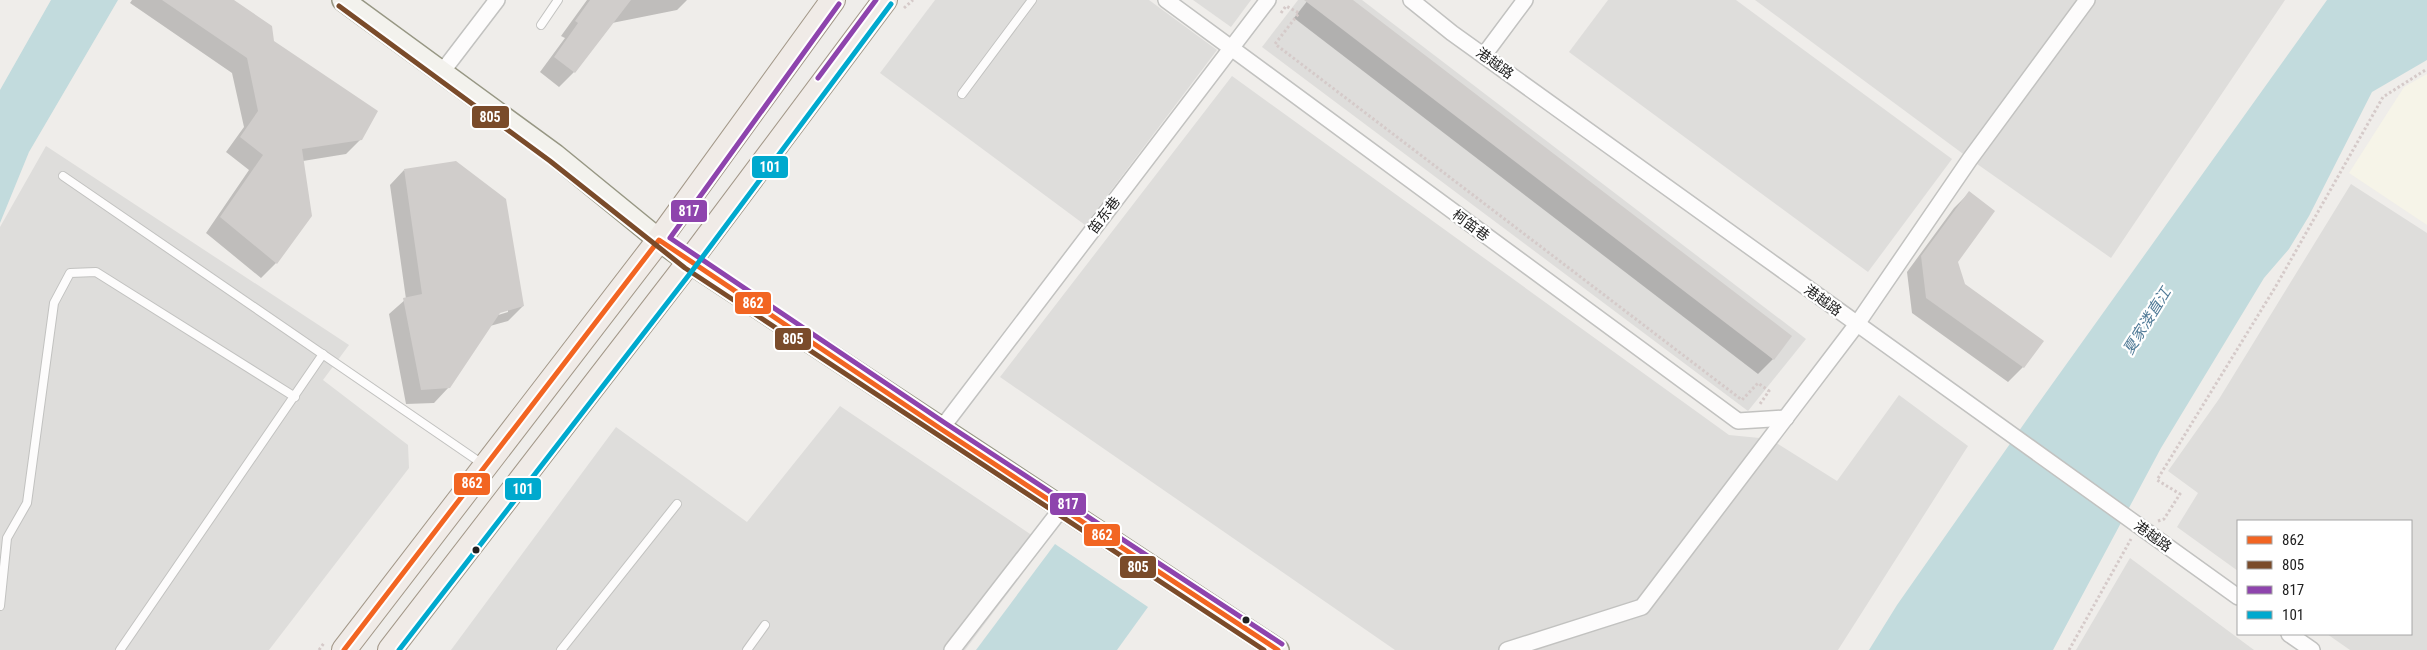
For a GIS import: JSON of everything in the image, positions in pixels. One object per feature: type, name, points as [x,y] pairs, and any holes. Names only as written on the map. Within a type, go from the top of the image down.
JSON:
[{"type":"main road","points":[[344,650],[658,240],[833,0]]},
{"type":"main road","points":[[390,650],[689,262],[886,0]]},
{"type":"street","points":[[343,0],[555,156],[658,240],[689,262],[1278,650]]},
{"type":"street","points":[[442,72],[497,0]]},
{"type":"street","name":"柯笛巷","points":[[1166,0],[1738,421],[1786,418]]},
{"type":"street","name":"笛东巷","points":[[941,429],[1268,0]]},
{"type":"street","name":"港越路","points":[[1411,0],[1484,55],[2237,596]]},
{"type":"street","points":[[1484,55],[1526,0]]},
{"type":"street","points":[[1507,650],[1642,608],[1857,324],[1970,159],[2087,0]]},
{"type":"street","points":[[952,650],[1062,508]]},
{"type":"street","points":[[2290,635],[2312,650]]},
{"type":"lane","points":[[541,25],[558,0]]},
{"type":"lane","points":[[962,94],[1032,0]]},
{"type":"lane","points":[[63,176],[486,466]]},
{"type":"lane","points":[[0,606],[7,538],[27,503],[54,303],[70,273],[96,272],[295,397]]},
{"type":"lane","points":[[120,650],[323,354]]},
{"type":"lane","points":[[561,650],[677,504]]},
{"type":"lane","points":[[747,650],[765,625]]},
{"type":"path","points":[[1280,14],[1286,6],[1299,13],[1275,44],[1742,400],[1758,383],[1769,391],[1749,420]]},
{"type":"path","points":[[2069,650],[2133,522],[2164,520],[2180,494],[2158,480],[2276,286],[2383,97],[2427,69]]},
{"type":"shaded area","points":[[935,0],[1149,0],[1217,50],[1085,225],[880,73]]},
{"type":"shaded area","points":[[1193,0],[1251,0],[1231,27]]},
{"type":"shaded area","points":[[1298,0],[1362,0],[1806,339],[1748,411],[1262,47]]},
{"type":"shaded area","points":[[1608,0],[1736,0],[1952,159],[1868,272],[1569,52]]},
{"type":"shaded area","points":[[1755,0],[2285,0],[2111,258],[1970,159]]},
{"type":"shaded area","points":[[2427,74],[2427,225],[2349,173],[2404,87]]},
{"type":"shaded area","points":[[1232,76],[1729,435],[1770,439],[1837,481],[1899,395],[1968,446],[1838,650],[1395,650],[1000,377]]},
{"type":"shaded area","points":[[46,146],[349,345],[323,380],[408,445],[409,468],[269,650],[0,650],[0,227]]},
{"type":"shaded area","points":[[2351,184],[2427,233],[2427,650],[2350,650],[2328,635],[2412,635],[2412,520],[2237,520],[2237,570],[2177,527],[2198,493],[2168,471],[2219,399]]},
{"type":"shaded area","points":[[840,406],[1045,544],[965,650],[451,650],[616,427],[747,522]]},
{"type":"shaded area","points":[[2130,558],[2254,650],[2076,650]]},
{"type":"water","points":[[51,0],[118,0],[29,152],[0,223],[0,90]]},
{"type":"water","name":"夏家溇直江","points":[[2327,0],[2427,0],[2427,60],[2372,92],[2309,216],[2289,249],[2264,278],[2161,448],[2053,650],[1869,650],[1897,605],[2035,408]]},
{"type":"water","points":[[1055,544],[1148,607],[1117,650],[976,650]]},
{"type":"building","points":[[162,0],[234,0],[272,26],[274,41],[378,111],[362,140],[302,149],[312,216],[277,264],[220,217],[263,155],[240,137],[258,111],[247,58]]},
{"type":"building","points":[[590,0],[631,0],[575,73],[554,57],[578,23],[575,21]]},
{"type":"building","points":[[1304,0],[1353,0],[1792,336],[1774,360]]},
{"type":"building","points":[[456,161],[506,199],[524,306],[500,313],[450,388],[421,390],[403,298],[422,294],[404,169]]},
{"type":"building","points":[[1969,191],[1995,211],[1958,262],[1965,284],[2044,341],[2024,368],[1926,298],[1921,256]]},
{"type":"transit line","name":"817","points":[[818,78],[876,0]]},
{"type":"transit line","name":"817","points":[[839,4],[670,238],[945,423],[1282,644]]},
{"type":"transit line","name":"101","points":[[399,650],[695,267],[891,4]]},
{"type":"transit line","name":"805","points":[[339,6],[550,161],[685,268],[1264,650]]},
{"type":"transit line","name":"862","points":[[344,650],[659,240],[941,429],[1278,650]]}]
